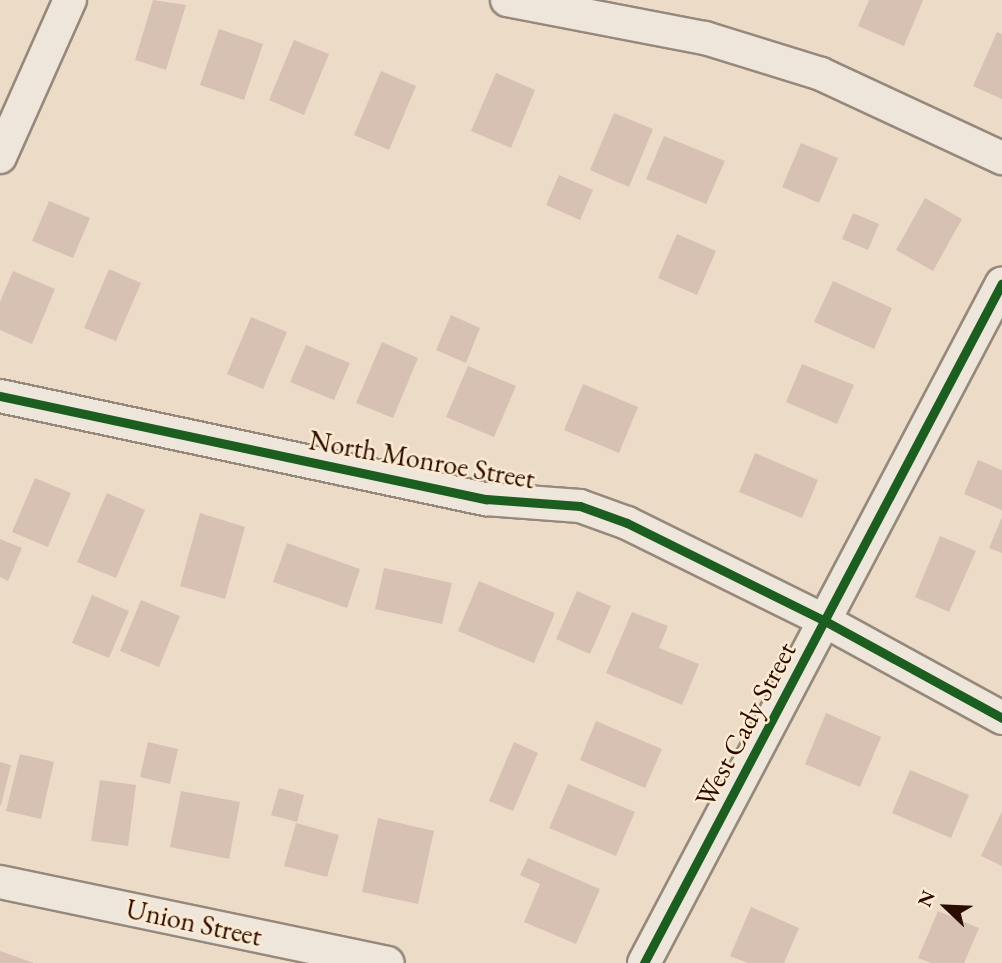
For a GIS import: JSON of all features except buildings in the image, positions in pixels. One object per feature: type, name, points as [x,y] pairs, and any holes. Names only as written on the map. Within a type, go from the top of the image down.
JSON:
[{"type":"street","points":[[0,157],[70,0]]},
{"type":"street","points":[[507,0],[705,38],[821,74],[1002,158]]},
{"type":"street","name":"West Cady Street","points":[[644,963],[1002,283]]},
{"type":"street","name":"North Monroe Street","points":[[0,396],[486,499],[580,506],[627,523],[825,621],[1002,718]]},
{"type":"street","name":"Union Street","points":[[0,882],[388,963]]},
{"type":"cycle path","points":[[644,963],[1002,283]]},
{"type":"cycle path","points":[[0,396],[486,499],[580,506],[627,523],[825,621],[1002,718]]}]
